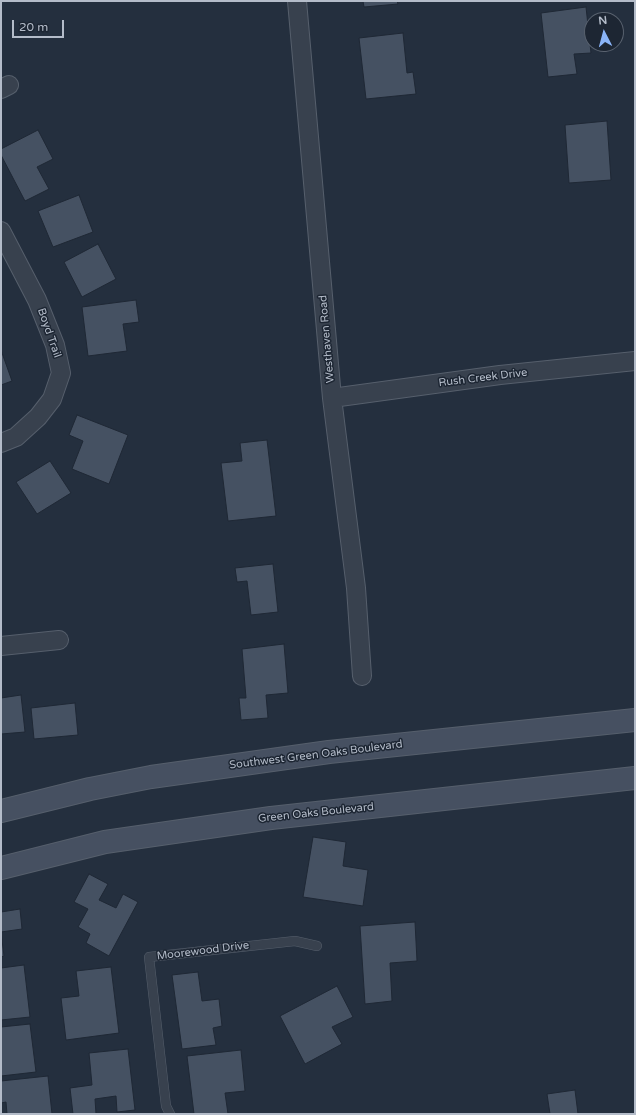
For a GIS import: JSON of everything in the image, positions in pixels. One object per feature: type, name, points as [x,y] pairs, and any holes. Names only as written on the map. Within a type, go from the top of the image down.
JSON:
[{"type":"main road","name":"Southwest Green Oaks Boulevard","points":[[1,811],[90,789],[151,777],[329,752],[635,720]]},
{"type":"main road","name":"Green Oaks Boulevard","points":[[1,868],[105,842],[271,818],[635,778]]},
{"type":"street","name":"Westhaven Road","points":[[297,1],[332,398],[356,588],[362,676]]},
{"type":"street","name":"Boyd Trail","points":[[1,231],[37,300],[55,345],[61,373],[52,399],[38,417],[16,437],[1,443]]},
{"type":"street","name":"Rush Creek Drive","points":[[332,398],[500,375],[635,362]]},
{"type":"street","points":[[1,646],[59,640]]},
{"type":"lane","name":"Moorewood Drive","points":[[170,1114],[166,1106],[150,958],[296,941],[317,946]]},
{"type":"building","points":[[363,1],[397,1],[398,4],[364,7]]},
{"type":"building","points":[[586,7],[587,12],[584,12],[584,52],[591,53],[574,54],[577,74],[548,77],[541,13]]},
{"type":"building","points":[[403,33],[407,73],[413,72],[416,94],[366,99],[359,38]]},
{"type":"building","points":[[607,121],[611,180],[569,183],[565,125]]},
{"type":"building","points":[[38,130],[53,159],[37,167],[49,189],[25,201],[1,155],[1,149]]},
{"type":"building","points":[[79,195],[93,232],[53,247],[38,211]]},
{"type":"building","points":[[98,244],[116,279],[82,297],[64,262]]},
{"type":"building","points":[[136,300],[139,322],[123,324],[127,351],[88,356],[82,307]]},
{"type":"building","points":[[1,350],[12,381],[1,385]]},
{"type":"building","points":[[77,415],[128,435],[109,484],[72,469],[83,441],[69,435]]},
{"type":"building","points":[[267,440],[276,516],[228,521],[221,463],[242,461],[240,443]]},
{"type":"building","points":[[50,461],[71,493],[37,514],[16,482]]},
{"type":"building","points":[[273,564],[278,612],[251,615],[247,581],[237,582],[235,568]]},
{"type":"building","points":[[284,644],[288,693],[266,695],[268,718],[241,720],[239,698],[246,698],[242,649]]},
{"type":"building","points":[[21,695],[25,732],[1,734],[1,698]]},
{"type":"building","points":[[75,703],[78,735],[34,739],[31,708]]},
{"type":"building","points":[[313,837],[346,842],[343,866],[368,870],[363,906],[303,897]]},
{"type":"building","points":[[89,874],[108,884],[99,900],[116,908],[123,894],[138,902],[109,956],[86,943],[90,934],[78,927],[88,909],[74,902]]},
{"type":"building","points":[[20,909],[22,929],[1,932],[1,912]]},
{"type":"building","points":[[415,922],[417,961],[390,963],[392,1001],[365,1004],[360,926]]},
{"type":"building","points":[[1,932],[4,956],[1,957]]},
{"type":"building","points":[[24,965],[30,1017],[1,1020],[1,968]]},
{"type":"building","points":[[111,967],[119,1033],[66,1040],[61,998],[79,996],[76,971]]},
{"type":"building","points":[[198,972],[202,1001],[219,999],[222,1026],[213,1028],[216,1045],[182,1049],[172,975]]},
{"type":"building","points":[[337,986],[353,1017],[332,1027],[342,1044],[305,1064],[280,1016]]},
{"type":"building","points":[[30,1024],[36,1072],[1,1076],[1,1027]]},
{"type":"building","points":[[128,1049],[135,1110],[117,1112],[116,1096],[95,1099],[96,1114],[73,1114],[70,1088],[92,1085],[89,1053]]},
{"type":"building","points":[[241,1050],[245,1091],[225,1093],[228,1114],[194,1114],[187,1056]]},
{"type":"building","points":[[48,1076],[52,1114],[7,1114],[6,1102],[1,1103],[1,1081]]},
{"type":"building","points":[[575,1090],[578,1114],[550,1114],[547,1094]]}]
